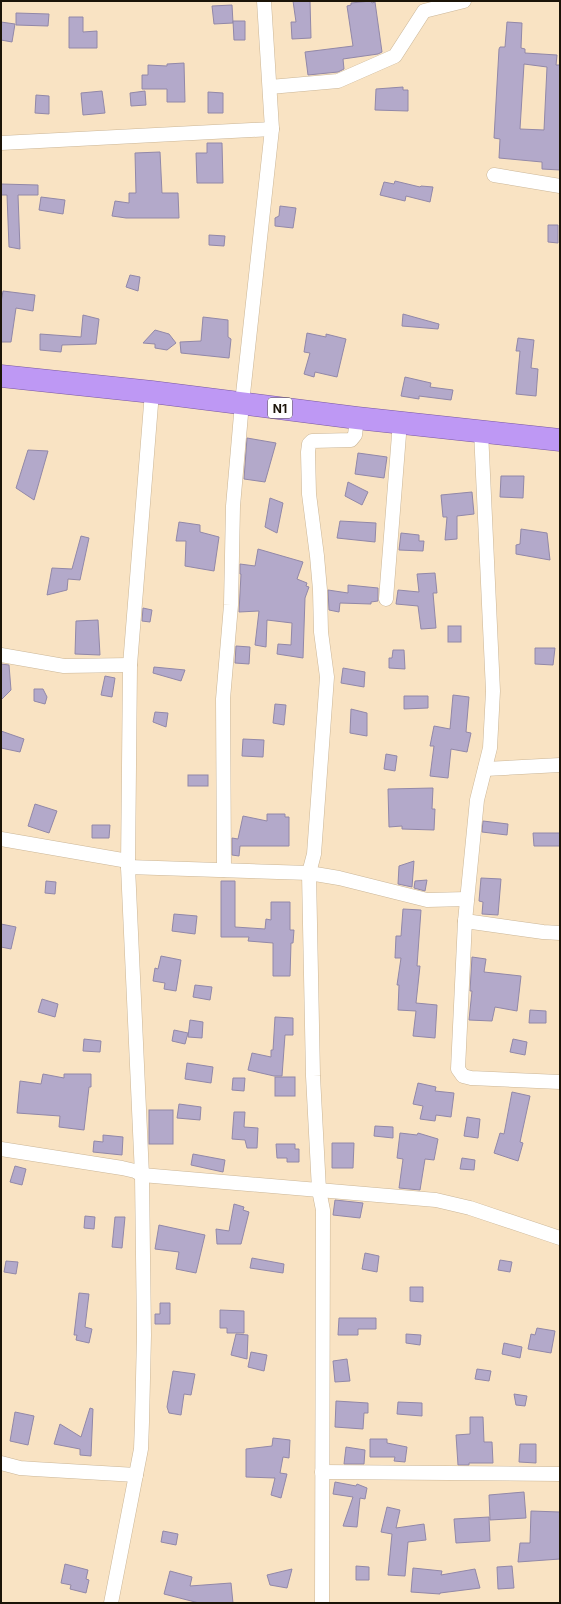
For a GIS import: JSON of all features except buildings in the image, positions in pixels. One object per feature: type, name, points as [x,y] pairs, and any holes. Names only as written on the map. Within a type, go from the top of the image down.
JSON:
[{"type":"highway","name":"N1","points":[[1,376],[152,392],[357,418],[560,440]]},
{"type":"street","points":[[224,870],[223,699],[232,597],[233,506],[242,403],[272,129],[264,1]]},
{"type":"street","points":[[270,87],[338,81],[395,56],[424,10],[464,1]]},
{"type":"street","points":[[1,143],[272,129]]},
{"type":"street","points":[[494,175],[560,186]]},
{"type":"street","points":[[111,1603],[136,1475],[142,1436],[144,1351],[142,1175],[128,864],[130,665],[152,392]]},
{"type":"street","points":[[322,1603],[324,1265],[323,1210],[319,1190],[313,1076],[309,873],[314,854],[327,676],[321,632],[320,590],[317,556],[309,494],[308,452],[309,444],[312,441],[351,440],[355,435],[357,418]]},
{"type":"street","points":[[386,599],[400,422]]},
{"type":"street","points":[[481,431],[493,691],[490,748],[477,800],[467,899],[458,1069],[463,1076],[471,1078],[560,1082]]},
{"type":"street","points":[[1,655],[64,666],[130,665]]},
{"type":"street","points":[[485,769],[560,765]]},
{"type":"street","points":[[1,839],[128,864],[224,870],[309,873],[339,878],[427,900],[467,899]]},
{"type":"street","points":[[465,921],[560,933]]},
{"type":"street","points":[[1,1149],[122,1168],[135,1171],[142,1175],[436,1200],[470,1208],[560,1238]]},
{"type":"street","points":[[1,1462],[20,1468],[34,1470],[136,1475]]},
{"type":"street","points":[[322,1472],[560,1474]]}]
